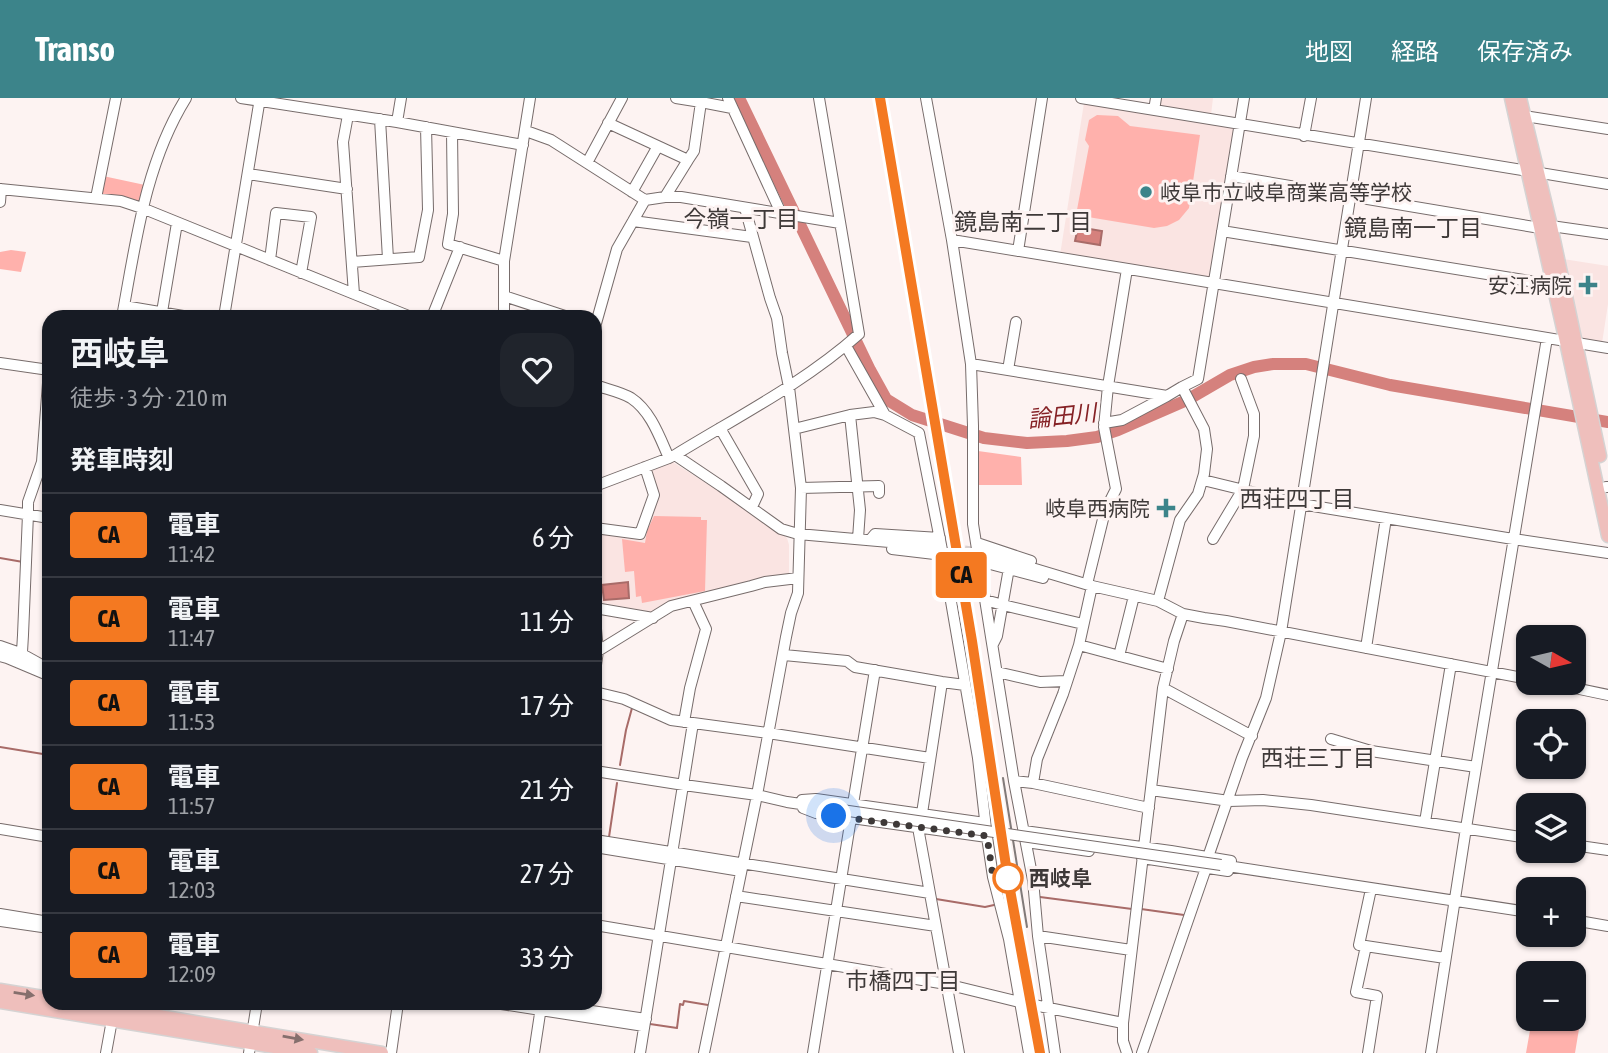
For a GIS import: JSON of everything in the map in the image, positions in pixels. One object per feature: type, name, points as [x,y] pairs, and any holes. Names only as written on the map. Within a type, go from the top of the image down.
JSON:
[{"type":"main road","points":[[1511,98],[1546,227],[1589,426],[1608,536]]},
{"type":"main road","points":[[1520,98],[1533,173]]},
{"type":"main road","points":[[1546,227],[1553,281],[1571,342]]},
{"type":"main road","points":[[1589,426],[1607,490]]},
{"type":"main road","points":[[0,990],[42,997]]},
{"type":"main road","points":[[0,1002],[42,1005]]},
{"type":"main road","points":[[114,1010],[311,1053]]},
{"type":"main road","points":[[251,1042],[382,1053]]},
{"type":"street","points":[[96,198],[116,98]]},
{"type":"street","points":[[123,310],[148,186],[177,112],[186,98]]},
{"type":"street","points":[[241,98],[523,145]]},
{"type":"street","points":[[397,122],[401,98]]},
{"type":"street","points":[[504,310],[503,261],[530,98]]},
{"type":"street","points":[[587,163],[621,98]]},
{"type":"street","points":[[676,98],[730,103],[783,213]]},
{"type":"street","points":[[602,483],[672,457],[789,387],[835,355],[859,334],[819,98]]},
{"type":"street","points":[[926,98],[971,364],[973,524],[1014,781],[1034,886],[1038,936],[1055,1053]]},
{"type":"street","points":[[1018,251],[1042,98]]},
{"type":"street","points":[[1081,98],[1608,184]]},
{"type":"street","points":[[1154,110],[1156,98]]},
{"type":"street","points":[[1104,425],[1122,420],[1198,379],[1244,98]]},
{"type":"street","points":[[1304,136],[1311,98]]},
{"type":"street","points":[[1208,857],[1266,698],[1281,632],[1366,98]]},
{"type":"street","points":[[225,310],[259,99]]},
{"type":"street","points":[[665,197],[694,151],[701,102]]},
{"type":"street","points":[[348,115],[343,142],[354,294]]},
{"type":"street","points":[[1524,116],[1608,129]]},
{"type":"street","points":[[380,120],[388,259]]},
{"type":"street","points":[[608,123],[688,160]]},
{"type":"street","points":[[352,262],[419,257],[428,210],[426,127]]},
{"type":"street","points":[[526,131],[551,140],[645,200],[681,197],[840,223]]},
{"type":"street","points":[[452,132],[453,214],[447,244],[503,261]]},
{"type":"street","points":[[632,192],[658,146]]},
{"type":"street","points":[[248,174],[347,189]]},
{"type":"street","points":[[1231,176],[1546,227],[1608,234]]},
{"type":"street","points":[[0,202],[1,189],[121,201],[394,310]]},
{"type":"street","points":[[600,310],[617,250],[645,200]]},
{"type":"street","points":[[704,1053],[791,613],[798,593],[801,488],[789,387],[777,318],[745,208]]},
{"type":"street","points":[[270,260],[276,213],[311,217],[301,273]]},
{"type":"street","points":[[633,221],[752,237]]},
{"type":"street","points":[[162,310],[177,223]]},
{"type":"street","points":[[1223,231],[1542,283],[1553,281]]},
{"type":"street","points":[[952,240],[1608,348]]},
{"type":"street","points":[[435,310],[460,247]]},
{"type":"street","points":[[1033,783],[1037,759],[1079,645],[1105,511],[1116,489],[1104,425],[1127,269]]},
{"type":"street","points":[[504,296],[547,310]]},
{"type":"street","points":[[1008,370],[1016,321]]},
{"type":"street","points":[[1431,1053],[1547,338]]},
{"type":"street","points":[[846,346],[885,415]]},
{"type":"street","points":[[0,363],[42,369]]},
{"type":"street","points":[[971,364],[1167,396]]},
{"type":"street","points":[[1213,539],[1243,489],[1254,436],[1254,414],[1241,379]]},
{"type":"street","points":[[602,387],[630,397],[639,404],[672,457],[752,507],[781,529],[799,534],[870,540]]},
{"type":"street","points":[[1158,601],[1180,520],[1198,494],[1203,480],[1207,449],[1204,429],[1183,389]]},
{"type":"street","points":[[794,429],[874,412],[919,433],[978,758],[995,887],[1009,939],[1029,1053]]},
{"type":"street","points":[[850,415],[860,510],[858,539]]},
{"type":"street","points":[[720,428],[758,494],[752,507]]},
{"type":"street","points":[[20,653],[23,635],[27,502],[42,462]]},
{"type":"street","points":[[602,529],[640,534],[654,495],[645,467]]},
{"type":"street","points":[[1203,480],[1301,504],[1608,552]]},
{"type":"street","points":[[801,488],[879,486],[879,493]]},
{"type":"street","points":[[0,510],[42,517]]},
{"type":"street","points":[[1366,648],[1386,518]]},
{"type":"street","points":[[870,540],[875,534],[922,536],[938,542]]},
{"type":"street","points":[[870,540],[873,547],[943,555]]},
{"type":"street","points":[[976,543],[1053,569],[1046,579],[980,557]]},
{"type":"street","points":[[980,557],[1158,601],[1183,614],[1516,677]]},
{"type":"street","points":[[993,645],[1009,568]]},
{"type":"street","points":[[602,648],[671,606],[765,582],[798,578]]},
{"type":"street","points":[[1119,656],[1134,596]]},
{"type":"street","points":[[985,600],[1083,624]]},
{"type":"street","points":[[640,1053],[684,785],[690,688],[706,629],[693,601]]},
{"type":"street","points":[[602,609],[653,618]]},
{"type":"street","points":[[1127,1053],[1123,1041],[1123,1023],[1163,688],[1183,614]]},
{"type":"street","points":[[1079,645],[1168,668]]},
{"type":"street","points":[[0,646],[42,665]]},
{"type":"street","points":[[784,655],[847,661],[855,667],[965,685]]},
{"type":"street","points":[[0,656],[42,672]]},
{"type":"street","points":[[1425,822],[1451,664]]},
{"type":"street","points":[[853,804],[875,670]]},
{"type":"street","points":[[997,672],[1040,682],[1066,681]]},
{"type":"street","points":[[942,682],[919,833],[958,1053]]},
{"type":"street","points":[[1163,688],[1252,736]]},
{"type":"street","points":[[1586,690],[1608,695]]},
{"type":"street","points":[[602,694],[624,699],[671,720],[930,758]]},
{"type":"street","points":[[1331,739],[1371,751],[1476,767]]},
{"type":"street","points":[[602,772],[757,795],[786,802],[1516,910]]},
{"type":"street","points":[[1014,781],[1149,808]]},
{"type":"street","points":[[1151,790],[1229,801],[1263,800],[1311,804],[1516,836]]},
{"type":"street","points":[[786,802],[816,799],[985,823]]},
{"type":"street","points":[[786,802],[816,813],[987,836]]},
{"type":"street","points":[[813,1053],[851,818]]},
{"type":"street","points":[[0,829],[42,836]]},
{"type":"street","points":[[1025,837],[1144,847],[1224,859],[1266,871]]},
{"type":"street","points":[[1025,837],[1089,851]]},
{"type":"street","points":[[602,841],[672,856]]},
{"type":"street","points":[[1586,847],[1608,850]]},
{"type":"street","points":[[602,848],[930,893]]},
{"type":"street","points":[[1142,859],[1224,871],[1266,871]]},
{"type":"street","points":[[1142,1053],[1206,868]]},
{"type":"street","points":[[1371,889],[1359,945],[1446,958]]},
{"type":"street","points":[[736,896],[936,926]]},
{"type":"street","points":[[0,914],[42,921]]},
{"type":"street","points":[[0,921],[42,928]]},
{"type":"street","points":[[1586,922],[1608,926]]},
{"type":"street","points":[[602,926],[946,984],[1123,1023]]},
{"type":"street","points":[[1038,936],[1131,950]]},
{"type":"street","points":[[1366,946],[1356,992],[1377,996],[1368,1053]]},
{"type":"street","points":[[106,1053],[114,1010]]},
{"type":"street","points":[[251,1042],[256,1010]]},
{"type":"street","points":[[391,1053],[397,1010]]},
{"type":"street","points":[[534,1053],[539,1010]]},
{"type":"street","points":[[569,1010],[645,1023]]},
{"type":"shaded area","points":[[1158,98],[1213,98],[1211,115],[1159,107]]},
{"type":"shaded area","name":"岐阜市立岐阜商業高等学校","points":[[1084,103],[1231,126],[1233,130],[1210,279],[1060,255]]},
{"type":"shaded area","points":[[1097,115],[1118,116],[1130,126],[1200,135],[1189,208],[1179,220],[1154,228],[1076,215],[1089,146],[1085,140],[1089,120]]},
{"type":"shaded area","points":[[103,176],[145,185],[140,205],[99,194]]},
{"type":"shaded area","points":[[1078,227],[1102,231],[1100,245],[1075,241]]},
{"type":"shaded area","points":[[0,252],[26,252],[21,272],[0,269]]},
{"type":"shaded area","name":"安江病院","points":[[1563,259],[1608,266],[1608,304],[1602,343],[1581,340]]},
{"type":"shaded area","points":[[978,451],[1021,457],[1022,485],[977,485]]},
{"type":"shaded area","points":[[671,461],[768,522],[787,538],[789,576],[657,613],[602,603],[602,533],[643,539],[644,527],[657,495],[648,468]]},
{"type":"shaded area","points":[[654,516],[701,517],[701,520],[707,520],[705,591],[642,603],[641,596],[636,597],[634,571],[625,572],[622,539],[645,543]]},
{"type":"shaded area","points":[[628,582],[629,598],[604,600],[602,585]]},
{"type":"shaded area","points":[[1530,1031],[1579,1031],[1575,1053],[1526,1053]]},
{"type":"waterway","name":"論田川","points":[[739,98],[870,370],[886,399],[912,415],[984,438],[1027,443],[1067,441],[1097,437],[1118,430],[1187,400],[1230,375],[1254,367],[1306,364],[1390,385],[1608,422]]},
{"type":"waterway","points":[[0,558],[23,562]]},
{"type":"waterway","points":[[620,765],[632,708]]},
{"type":"waterway","points":[[0,747],[42,754]]},
{"type":"waterway","points":[[609,837],[617,783]]},
{"type":"waterway","points":[[1040,897],[1132,909]]},
{"type":"waterway","points":[[936,899],[985,907],[994,905]]},
{"type":"waterway","points":[[1141,909],[1184,915]]},
{"type":"waterway","points":[[650,1024],[677,1028],[680,1004],[683,1005],[684,1001],[708,1005]]},
{"type":"tunnel","points":[[935,546],[982,553]]},
{"type":"railway","points":[[880,98],[972,641],[1008,879],[1040,1053]]},
{"type":"railway","points":[[1003,778],[1027,927]]},
{"type":"train","name":"CA","points":[[880,98],[972,641],[1008,879],[1040,1053]]},
{"type":"place","name":"岐阜市立岐阜商業高等学校","points":[[1146,192]]},
{"type":"place","name":"安江病院","points":[[1588,285]]},
{"type":"place","name":"岐阜西病院","points":[[1166,508]]},
{"type":"place","name":"西岐阜","points":[[1008,878]]},
{"type":"district","name":"今嶺一丁目","points":[[741,219]]},
{"type":"district","name":"鏡島南二丁目","points":[[1023,222]]},
{"type":"district","name":"鏡島南一丁目","points":[[1413,228]]},
{"type":"district","name":"西荘四丁目","points":[[1297,499]]},
{"type":"district","name":"西荘三丁目","points":[[1318,758]]},
{"type":"district","name":"市橋四丁目","points":[[903,981]]},
{"type":"route","points":[[834,816],[987,836],[993,877],[1008,878]]}]
